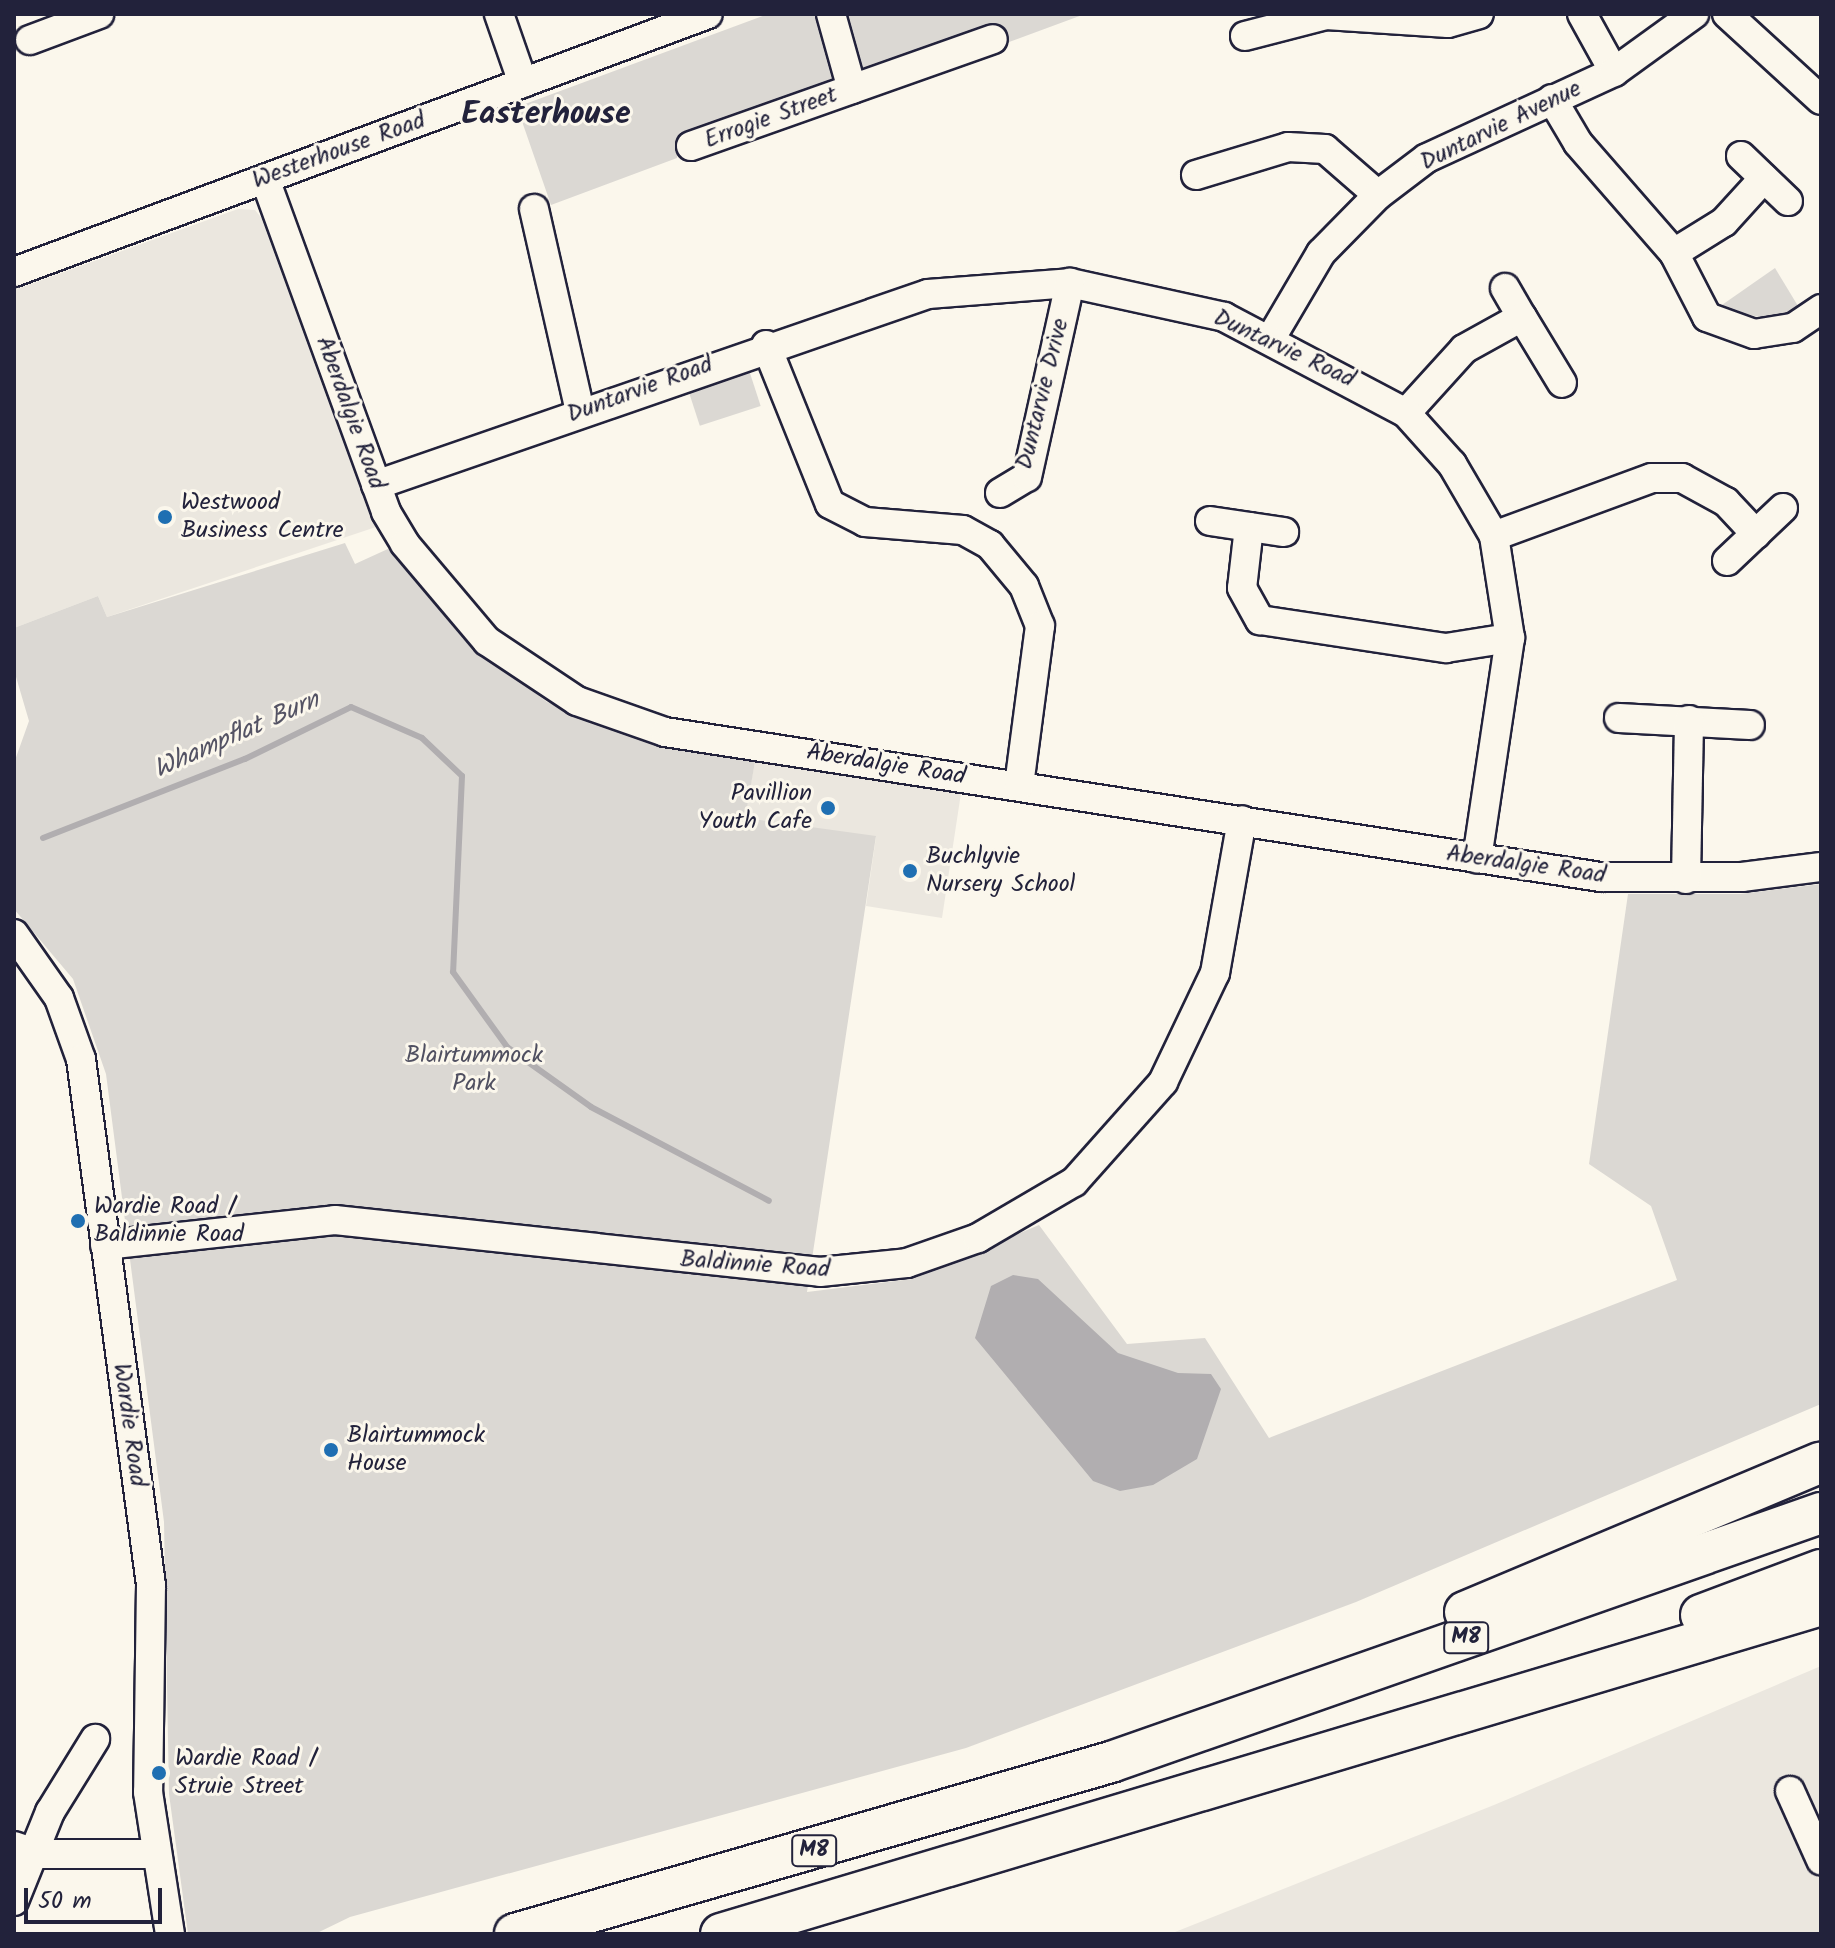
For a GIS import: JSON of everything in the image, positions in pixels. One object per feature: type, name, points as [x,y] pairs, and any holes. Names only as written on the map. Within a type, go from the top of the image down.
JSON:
[{"type":"highway","points":[[1111,1762],[1821,1462]]},
{"type":"highway","name":"M8","points":[[515,1934],[1111,1762],[1821,1513]]},
{"type":"highway","name":"M8","points":[[1126,1812],[1821,1570]]},
{"type":"highway","name":"M8","points":[[721,1934],[1821,1605]]},
{"type":"street","points":[[30,40],[99,14]]},
{"type":"street","points":[[499,14],[523,83]]},
{"type":"street","name":"Westerhouse Road","points":[[14,272],[708,14]]},
{"type":"street","name":"Errogie Street","points":[[831,14],[852,89]]},
{"type":"street","points":[[1245,36],[1273,19],[1356,14],[1448,23],[1479,14]]},
{"type":"street","points":[[1582,14],[1614,72]]},
{"type":"street","name":"Duntarvie Avenue","points":[[1271,338],[1321,253],[1378,195],[1427,158],[1614,72],[1694,14]]},
{"type":"street","points":[[1727,14],[1821,100]]},
{"type":"street","name":"Errogie Street","points":[[691,146],[993,39]]},
{"type":"street","points":[[1552,99],[1578,143],[1674,253],[1707,317],[1754,334],[1793,328],[1821,309]]},
{"type":"street","points":[[1196,175],[1288,147],[1325,149],[1378,195]]},
{"type":"street","points":[[1741,156],[1788,201]]},
{"type":"street","points":[[1674,253],[1724,222],[1764,178]]},
{"type":"street","name":"Aberdalgie Road","points":[[265,179],[376,485],[405,544],[457,614],[577,701],[665,732],[1601,877],[1686,879],[1821,867]]},
{"type":"street","points":[[534,209],[580,411]]},
{"type":"street","name":"Duntarvie Road","points":[[376,485],[766,345],[928,294],[1070,283],[1131,292],[1271,338],[1406,413],[1452,464],[1494,536],[1510,638],[1477,859]]},
{"type":"street","name":"Duntarvie Drive","points":[[1000,493],[1027,477],[1070,283]]},
{"type":"street","points":[[1505,288],[1562,383]]},
{"type":"street","points":[[1406,413],[1464,349],[1522,317]]},
{"type":"street","points":[[766,345],[830,504],[865,522],[963,530],[990,545],[1024,586],[1039,637],[1019,786]]},
{"type":"street","points":[[1494,536],[1652,478],[1682,478],[1726,502],[1756,534]]},
{"type":"street","points":[[1727,561],[1783,508]]},
{"type":"street","points":[[1210,521],[1284,532]]},
{"type":"street","points":[[1249,527],[1242,588],[1260,620],[1446,648],[1510,638]]},
{"type":"street","points":[[1619,718],[1750,725]]},
{"type":"street","points":[[1686,879],[1689,720]]},
{"type":"street","name":"Baldinnie Road","points":[[105,1245],[335,1220],[820,1272],[907,1263],[978,1238],[1045,1203],[1102,1158],[1163,1082],[1215,973],[1242,820]]},
{"type":"street","name":"Wardie Road","points":[[14,934],[46,975],[76,1037],[151,1585],[146,1739],[154,1854],[170,1934]]},
{"type":"street","points":[[14,1901],[26,1850],[95,1739]]},
{"type":"street","points":[[1790,1791],[1821,1860]]},
{"type":"street","points":[[26,1850],[154,1854]]},
{"type":"shaded area","points":[[238,209],[255,210],[264,221],[379,526],[107,617],[98,596],[14,628],[14,290]]},
{"type":"shaded area","points":[[755,762],[961,793],[942,918],[866,906],[876,837],[744,818]]},
{"type":"shaded area","points":[[1013,1275],[1038,1279],[1118,1353],[1178,1373],[1211,1374],[1221,1389],[1197,1459],[1153,1485],[1120,1491],[1093,1481],[975,1338],[991,1286]]},
{"type":"shaded area","points":[[1821,1666],[1821,1934],[1170,1934],[1494,1805]]},
{"type":"green space","points":[[768,14],[1085,14],[1001,45],[994,26],[679,133],[677,158],[551,205],[517,107]]},
{"type":"green space","points":[[1775,268],[1798,306],[1771,320],[1719,307]]},
{"type":"green space","points":[[748,367],[761,406],[700,426],[687,387]]},
{"type":"green space","name":"Blairtummock Park","points":[[345,543],[355,564],[390,548],[463,639],[547,702],[642,741],[755,762],[745,818],[876,836],[807,1292],[912,1279],[1039,1225],[1127,1344],[1205,1338],[1269,1438],[1677,1280],[1651,1206],[1589,1164],[1628,894],[1740,894],[1821,884],[1821,1404],[1356,1602],[966,1748],[350,1917],[315,1934],[188,1934],[169,1794],[164,1522],[106,1074],[73,979],[14,909],[14,763],[29,721],[14,670],[14,628],[98,596],[107,617]]},
{"type":"waterway","name":"Whampflat Burn","points":[[43,838],[245,759],[351,707],[422,738],[462,776],[453,972],[507,1047],[591,1107],[769,1201]]},
{"type":"place","name":"Westwood Business Centre","points":[[165,517]]},
{"type":"place","name":"Pavillion Youth Cafe","points":[[828,808]]},
{"type":"place","name":"Buchlyvie Nursery School","points":[[910,871]]},
{"type":"place","name":"Wardie Road / Baldinnie Road","points":[[78,1221]]},
{"type":"place","name":"Blairtummock House","points":[[331,1450]]},
{"type":"place","name":"Wardie Road / Struie Street","points":[[159,1773]]},
{"type":"district","name":"Easterhouse","points":[[546,115]]}]
